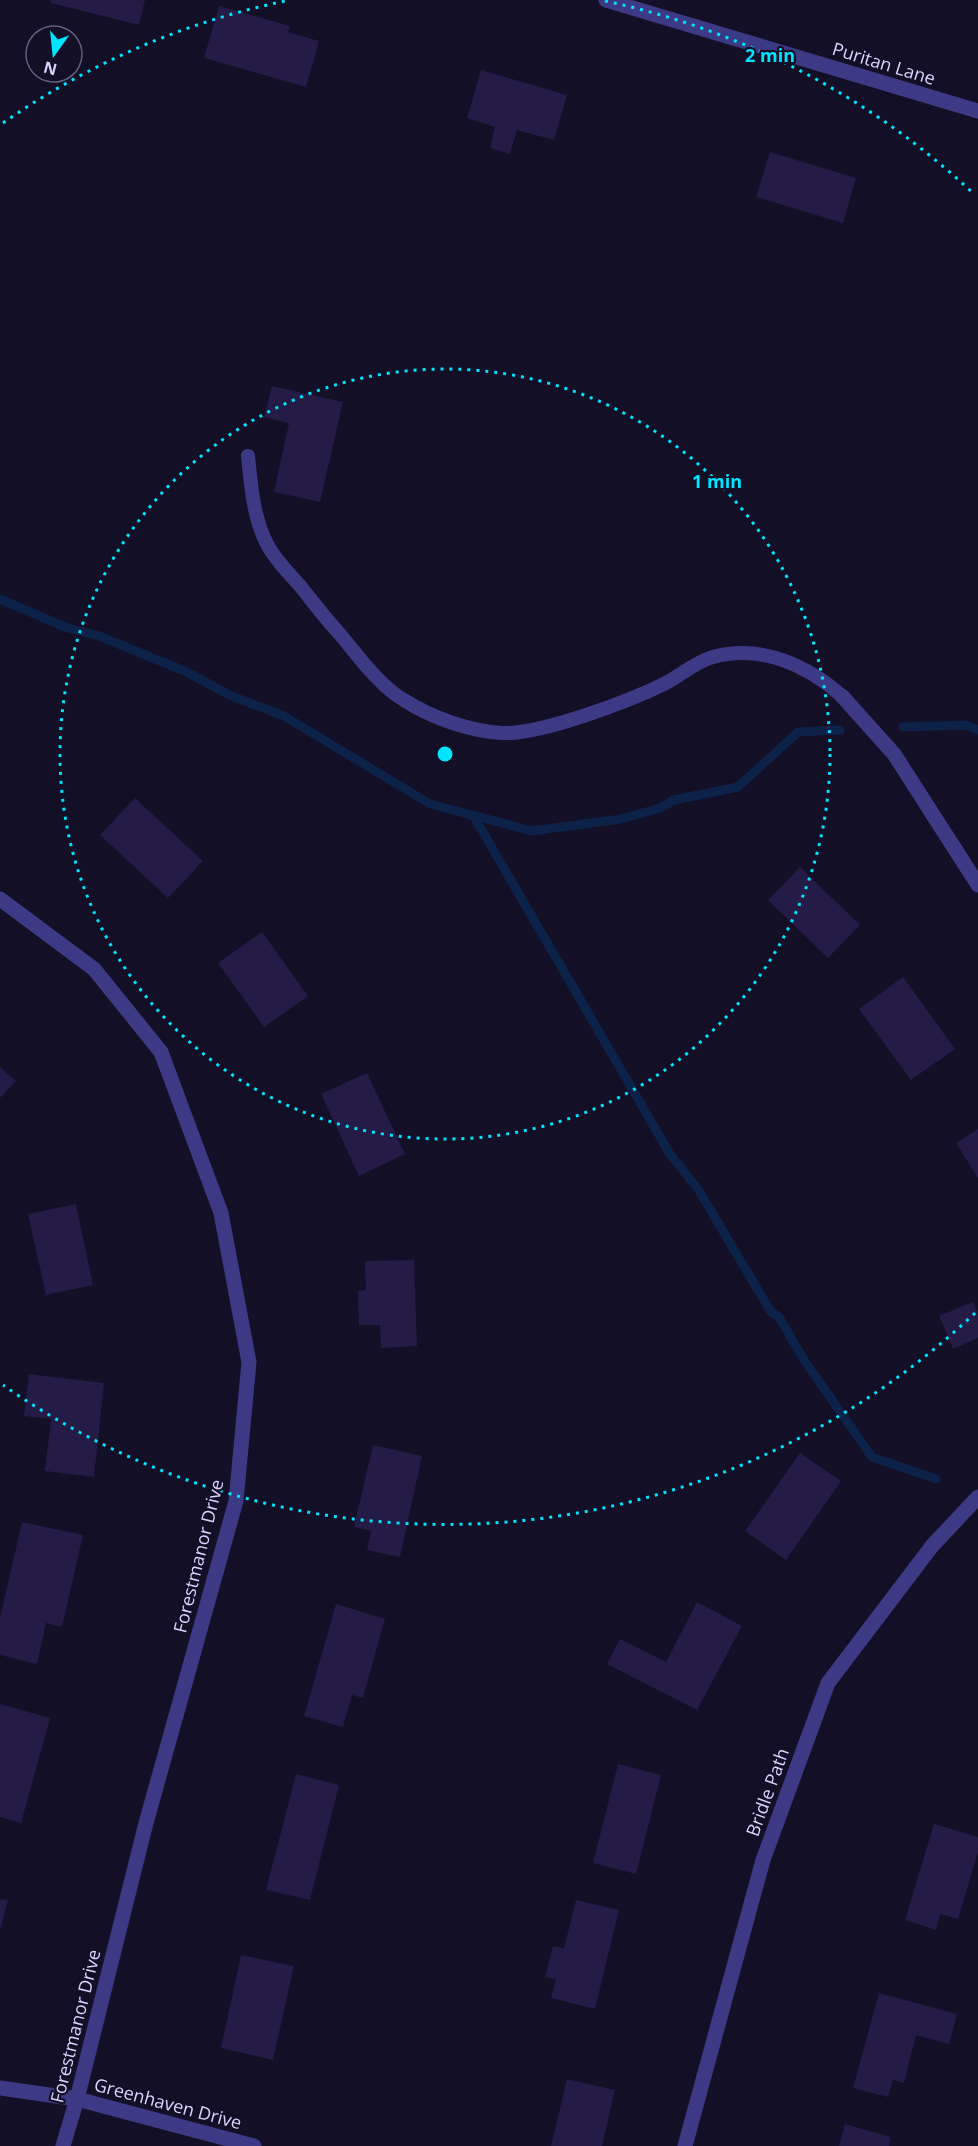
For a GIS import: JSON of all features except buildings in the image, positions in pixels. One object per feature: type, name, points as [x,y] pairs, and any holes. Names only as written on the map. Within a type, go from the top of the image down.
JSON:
[{"type":"street","name":"Puritan Lane","points":[[606,0],[978,111]]},
{"type":"street","points":[[842,696],[894,754],[978,885]]},
{"type":"street","name":"Forestmanor Drive","points":[[0,898],[94,969],[161,1052],[221,1213],[249,1362],[236,1501],[146,1823],[63,2146]]},
{"type":"street","name":"Bridle Path","points":[[685,2146],[763,1860],[828,1683],[932,1546],[978,1497]]},
{"type":"street","name":"Greenhaven Drive","points":[[0,2088],[76,2099],[254,2146]]},
{"type":"lane","points":[[248,456],[252,498],[267,544],[376,677],[402,700],[428,713],[480,730],[504,733],[532,730],[590,713],[630,698],[665,683],[713,657],[741,654],[788,660],[815,675],[842,696]]},
{"type":"waterway","points":[[0,599],[65,627],[99,636],[187,672],[229,695],[284,716],[430,804],[532,831],[621,819],[660,808],[674,800],[738,787],[798,732],[840,730]]},
{"type":"waterway","points":[[903,727],[967,725],[978,730]]},
{"type":"waterway","points":[[473,815],[670,1154],[698,1189],[771,1312],[779,1317],[804,1360],[872,1457],[936,1479]]}]
